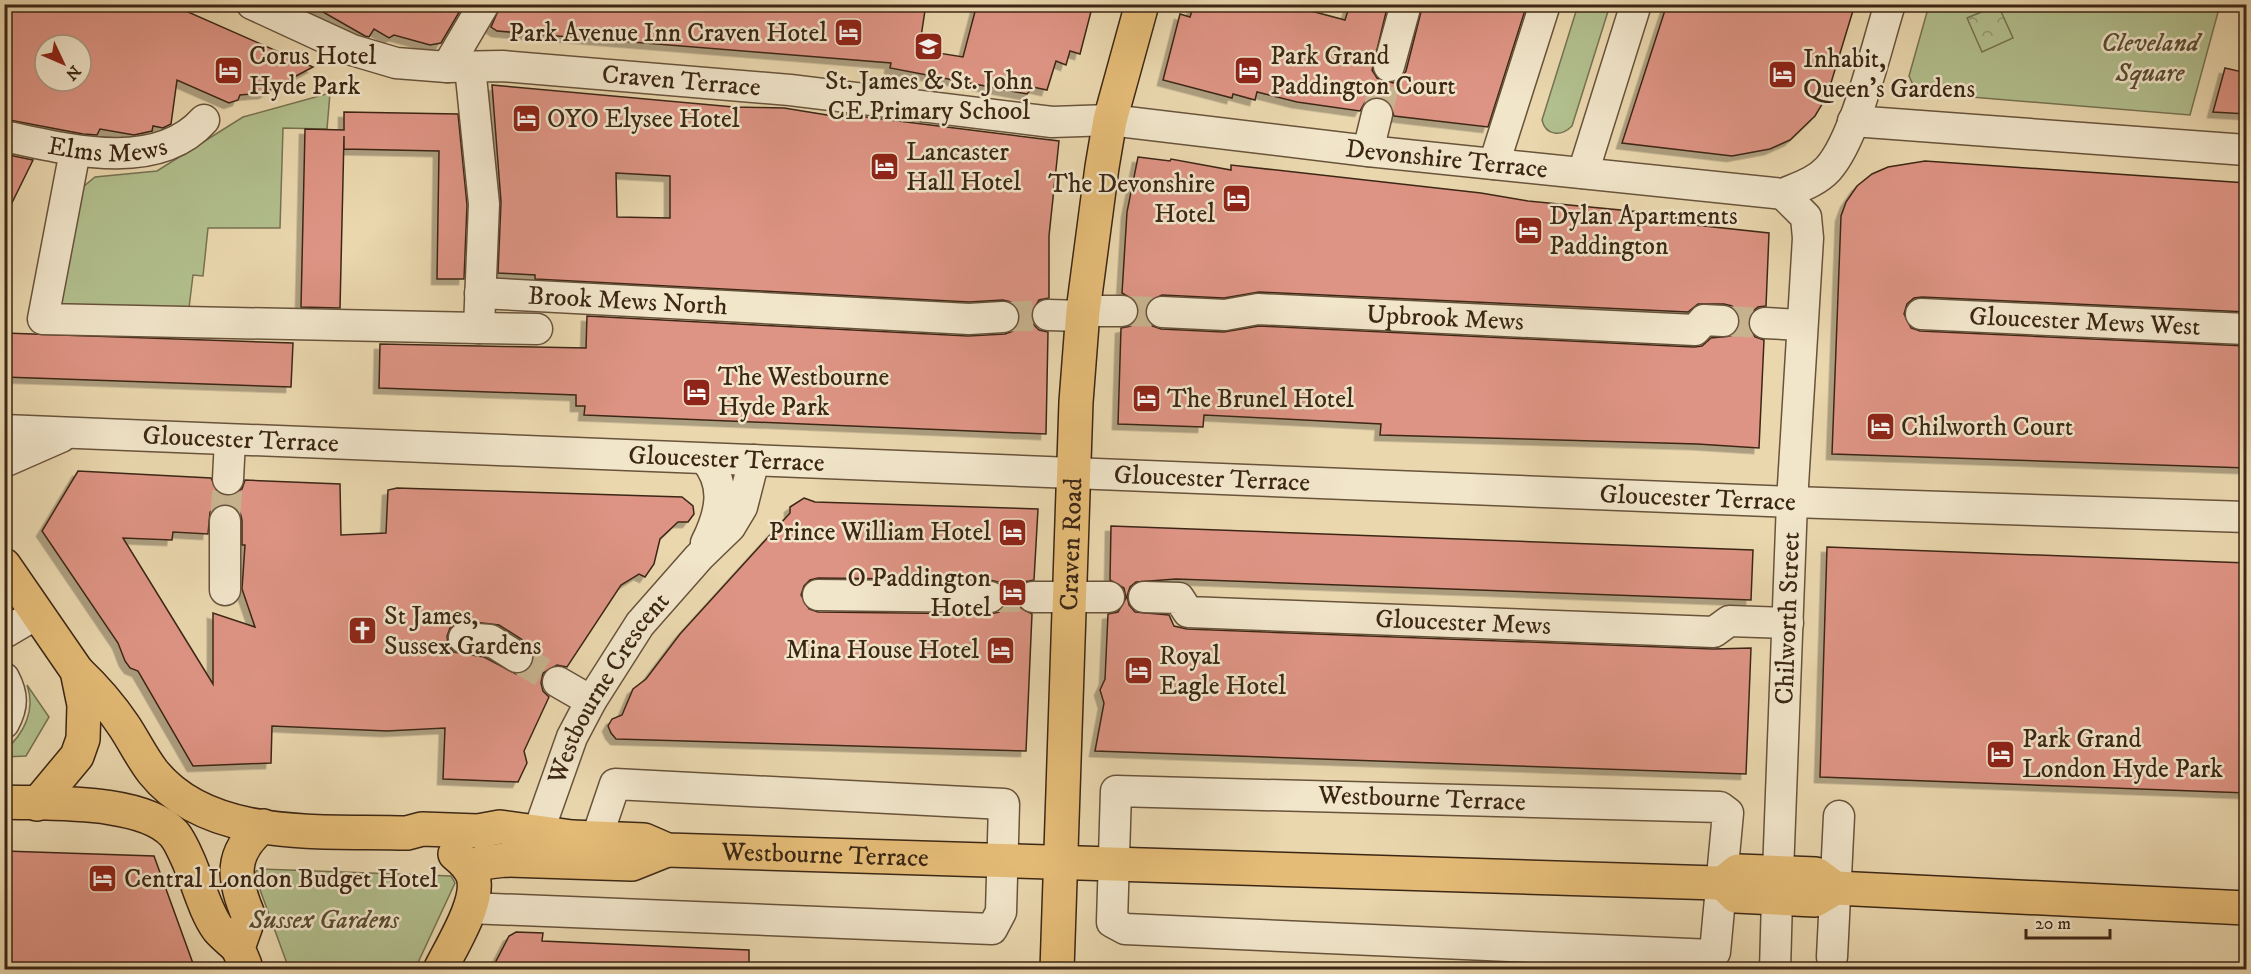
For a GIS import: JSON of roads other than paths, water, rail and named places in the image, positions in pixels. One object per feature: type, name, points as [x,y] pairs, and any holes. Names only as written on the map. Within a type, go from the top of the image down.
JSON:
[{"type":"main road","name":"Craven Road","points":[[1057,969],[1076,402],[1083,314],[1110,120],[1142,4]]},
{"type":"main road","points":[[10,583],[38,613],[77,670],[100,692],[153,772],[178,796],[208,814],[263,826],[407,833],[414,839],[455,854],[469,868],[474,888],[469,908],[440,969]]},
{"type":"main road","points":[[37,804],[77,756],[82,739],[84,705],[77,670]]},
{"type":"main road","points":[[4,802],[121,811],[142,815],[168,828],[189,862],[218,929],[243,959]]},
{"type":"main road","points":[[243,959],[249,917],[239,894],[236,879],[238,861],[246,841],[263,826]]},
{"type":"main road","name":"Westbourne Terrace","points":[[407,833],[422,829],[478,831],[500,827],[538,833],[644,840],[667,850],[1723,883],[1738,871],[1778,886],[1816,874],[1835,888],[2247,908]]},
{"type":"main road","points":[[469,868],[480,863],[505,860],[632,864],[667,850]]},
{"type":"street","points":[[479,328],[484,204],[459,67],[483,4]]},
{"type":"street","points":[[1389,66],[1406,4]]},
{"type":"street","points":[[1494,164],[1545,4]]},
{"type":"street","points":[[1583,173],[1636,4]]},
{"type":"street","points":[[1783,194],[1812,182],[1827,171],[1846,141],[1890,4]]},
{"type":"street","name":"Craven Terrace","points":[[261,6],[352,50],[396,63],[459,67],[502,66],[790,90],[1052,122],[1110,120]]},
{"type":"street","points":[[1368,151],[1377,114]]},
{"type":"street","name":"Elms Mews","points":[[4,136],[95,154],[143,150],[169,144],[191,134],[204,120]]},
{"type":"street","name":"Devonshire Terrace","points":[[1110,120],[1368,151],[1783,194]]},
{"type":"street","points":[[1853,121],[2247,150]]},
{"type":"street","points":[[75,151],[43,318],[537,329]]},
{"type":"street","name":"Chilworth Street","points":[[1775,969],[1792,502],[1806,217],[1783,194]]},
{"type":"street","name":"Brook Mews North","points":[[480,293],[969,319],[1003,317]]},
{"type":"street","name":"Upbrook Mews","points":[[1162,312],[1226,315],[1258,309],[1695,330],[1704,320],[1723,321]]},
{"type":"street","points":[[1048,315],[1122,311]]},
{"type":"street","name":"Gloucester Mews West","points":[[1921,314],[2247,329]]},
{"type":"street","points":[[1765,323],[1802,325]]},
{"type":"street","name":"Gloucester Terrace","points":[[4,430],[1792,502],[2247,517]]},
{"type":"street","name":"Gloucester Terrace","points":[[4,462],[69,434]]},
{"type":"street","points":[[228,479],[230,440]]},
{"type":"street","name":"Westbourne Crescent","points":[[699,557],[714,528],[721,490],[715,471],[705,459]]},
{"type":"street","name":"Westbourne Crescent","points":[[538,833],[572,737],[591,701],[640,624],[699,557],[730,527],[742,507],[754,460]]},
{"type":"street","points":[[225,521],[225,590]]},
{"type":"street","points":[[818,595],[990,597]]},
{"type":"street","points":[[1033,597],[1109,597]]},
{"type":"street","name":"Gloucester Mews","points":[[1144,597],[1179,598],[1188,612],[1212,613],[1714,632],[1729,621],[1788,623]]},
{"type":"street","points":[[4,633],[38,613]]},
{"type":"street","points":[[464,638],[490,640],[517,657]]},
{"type":"street","points":[[4,678],[12,695],[11,711],[4,723]]},
{"type":"street","points":[[558,682],[591,701]]},
{"type":"street","points":[[469,908],[992,929],[1001,912],[1004,804],[615,784],[597,837]]},
{"type":"street","name":"Westbourne Terrace","points":[[1116,791],[1720,807],[1728,813],[1723,883],[1715,952],[1712,955],[1125,929],[1113,922],[1116,791]]},
{"type":"street","points":[[1832,957],[1839,816]]},
{"type":"tunnel","points":[[1377,114],[1389,66]]},
{"type":"tunnel","points":[[1122,311],[1162,312]]},
{"type":"tunnel","points":[[1003,317],[1048,315]]},
{"type":"tunnel","points":[[1723,321],[1765,323]]},
{"type":"tunnel","points":[[225,521],[228,479]]},
{"type":"tunnel","points":[[990,597],[1033,597]]},
{"type":"tunnel","points":[[517,657],[558,682]]},
{"type":"place","name":"Park Avenue Inn Craven Hotel","points":[[848,33]]},
{"type":"place","name":"St. James & St. John CE Primary School","points":[[929,47]]},
{"type":"place","name":"Corus Hotel Hyde Park","points":[[228,71]]},
{"type":"place","name":"Park Grand Paddington Court","points":[[1249,71]]},
{"type":"place","name":"Inhabit, Queen's Gardens","points":[[1782,74]]},
{"type":"place","name":"OYO Elysee Hotel","points":[[526,119]]},
{"type":"place","name":"Lancaster Hall Hotel","points":[[885,167]]},
{"type":"place","name":"The Devonshire Hotel","points":[[1236,199]]},
{"type":"place","name":"Dylan Apartments Paddington","points":[[1528,231]]},
{"type":"place","name":"The Westbourne Hyde Park","points":[[697,392]]},
{"type":"place","name":"The Brunel Hotel","points":[[1146,399]]},
{"type":"place","name":"Chilworth Court","points":[[1880,427]]},
{"type":"place","name":"Prince William Hotel","points":[[1012,532]]},
{"type":"place","name":"O Paddington Hotel","points":[[1012,593]]},
{"type":"place","name":"St James, Sussex Gardens","points":[[363,631]]},
{"type":"place","name":"Mina House Hotel","points":[[1000,650]]},
{"type":"place","name":"Royal Eagle Hotel","points":[[1138,671]]},
{"type":"place","name":"Park Grand London Hyde Park","points":[[2001,754]]},
{"type":"place","name":"Central London Budget Hotel","points":[[103,879]]},
{"type":"park label","name":"Cleveland Square","points":[[2150,58]]},
{"type":"park label","name":"Sussex Gardens","points":[[324,920]]}]
